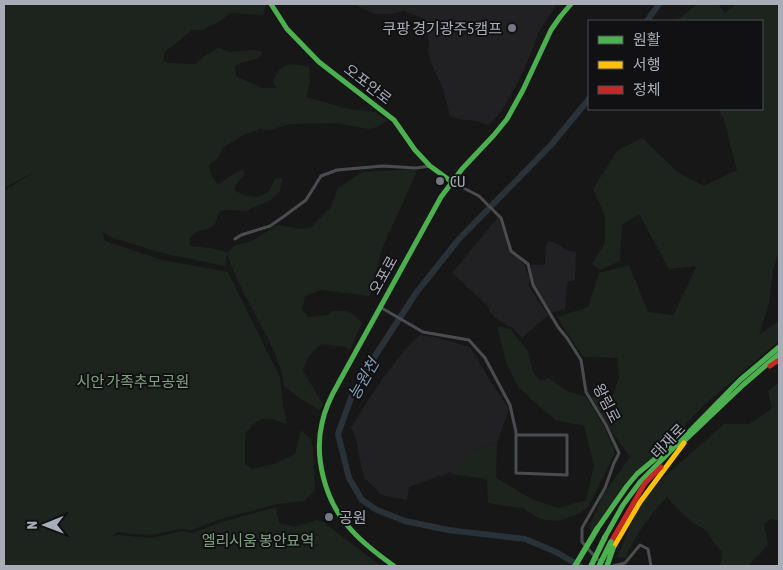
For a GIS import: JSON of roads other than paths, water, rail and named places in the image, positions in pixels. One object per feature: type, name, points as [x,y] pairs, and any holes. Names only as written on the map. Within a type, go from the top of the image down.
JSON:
[{"type":"main road","name":"오포안로","points":[[271,4],[287,28],[301,44],[320,62],[394,120],[415,150],[430,166],[452,182]]},
{"type":"main road","name":"오포로","points":[[394,566],[348,526],[331,498],[325,480],[320,453],[321,426],[325,412],[337,386],[435,207],[467,162],[500,129],[511,113],[522,94],[549,34],[561,14],[571,4]]},
{"type":"main road","name":"태재로","points":[[591,566],[604,537],[640,482],[740,380],[779,347]]},
{"type":"main road","name":"태재로","points":[[599,566],[645,483],[686,436],[779,354]]},
{"type":"main road","points":[[743,385],[779,360]]},
{"type":"main road","points":[[575,566],[597,529],[637,474],[686,436]]},
{"type":"main road","points":[[607,566],[613,548],[640,502],[686,436]]},
{"type":"street","points":[[235,239],[241,235],[270,226],[306,200],[321,176],[337,170],[383,166],[416,168],[430,166]]},
{"type":"street","name":"왕림로","points":[[452,182],[479,196],[501,218],[511,251],[528,264],[532,285],[581,360],[586,392],[606,425],[619,453],[605,488],[582,528],[582,542],[597,559],[612,566],[625,562],[640,545],[648,549],[651,566]]},
{"type":"street","points":[[380,307],[423,332],[468,340],[485,358],[510,405],[516,435],[516,473],[567,474],[567,435],[516,435]]},
{"type":"waterway","name":"능원천","points":[[648,20],[659,4]]},
{"type":"waterway","name":"능원천","points":[[580,566],[556,552],[525,539],[448,530],[405,521],[377,510],[362,500],[349,478],[338,434],[351,398],[375,356],[416,293],[459,239],[551,145],[588,100]]},
{"type":"place","name":"쿠팡 경기광주5캠프","points":[[512,28]]},
{"type":"place","name":"CU","points":[[440,181]]},
{"type":"place","name":"공원","points":[[329,517]]},
{"type":"park label","name":"시안 가족추모공원","points":[[133,381]]},
{"type":"park label","name":"엘리시움 봉안묘역","points":[[258,540]]}]
